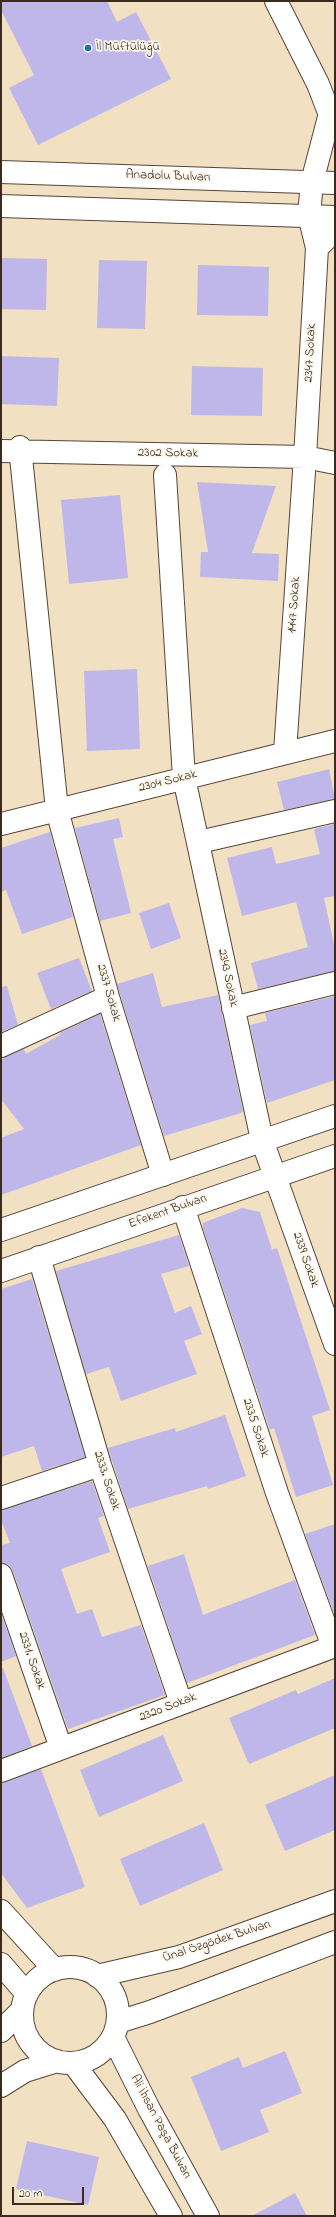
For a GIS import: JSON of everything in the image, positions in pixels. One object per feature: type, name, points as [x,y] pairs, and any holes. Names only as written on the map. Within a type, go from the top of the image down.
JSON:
[{"type":"street","points":[[276,1],[318,84],[332,122]]},
{"type":"street","name":"2347 Sokak","points":[[306,457],[317,248],[309,216],[312,182],[332,122]]},
{"type":"street","name":"Anadolu Bulvarı","points":[[1,172],[335,183]]},
{"type":"street","points":[[1,206],[335,216]]},
{"type":"street","points":[[317,248],[335,230]]},
{"type":"street","name":"2302 Sokak","points":[[14,450],[306,457],[335,463]]},
{"type":"street","name":"2337 Sokak","points":[[14,450],[56,810],[108,997],[163,1175]]},
{"type":"street","name":"1447 Sokak","points":[[285,752],[306,457]]},
{"type":"street","name":"2343 Sokak","points":[[165,475],[184,778],[262,1140],[276,1176]]},
{"type":"street","name":"2304 Sokak","points":[[1,824],[285,752],[335,741]]},
{"type":"street","points":[[199,842],[335,811]]},
{"type":"street","points":[[233,1008],[335,983]]},
{"type":"street","points":[[1,1046],[108,997]]},
{"type":"street","points":[[1,1230],[335,1116]]},
{"type":"street","name":"Efekent Bulvarı","points":[[1,1271],[335,1156]]},
{"type":"street","name":"2339 Sokak","points":[[276,1176],[335,1344]]},
{"type":"street","name":"2335 Sokak","points":[[184,1207],[277,1493],[334,1646]]},
{"type":"street","name":"2333. Sokak","points":[[39,1257],[100,1465],[181,1703]]},
{"type":"street","points":[[1,1498],[100,1465]]},
{"type":"street","name":"2331. Sokak","points":[[1,1575],[61,1748]]},
{"type":"street","name":"2320 Sokak","points":[[1,1771],[334,1646]]},
{"type":"street","name":"Ünal Özgödek Bulvarı","points":[[98,1976],[179,1957],[335,1901]]},
{"type":"street","points":[[1,1911],[55,1970]]},
{"type":"street","points":[[115,2030],[150,2012],[335,1942]]},
{"type":"street","points":[[1,1964],[24,2002],[24,2027],[30,2042],[42,2054],[65,2062],[115,2119],[171,2216]]},
{"type":"street","points":[[1,2031],[24,2002],[36,1982],[48,1972],[62,1967],[77,1967],[98,1976],[113,1993],[118,2007],[115,2030],[103,2050],[90,2059],[65,2062],[25,2071],[1,2086]]},
{"type":"street","name":"Ali İhsan Paşa Bulvarı","points":[[115,2030],[149,2109],[208,2216]]},
{"type":"building","name":"İl Müftülüğü","points":[[1,1],[107,1],[117,22],[136,12],[171,79],[38,145],[9,88],[34,75],[1,10]]},
{"type":"building","points":[[1,258],[47,259],[46,310],[1,309]]},
{"type":"building","points":[[99,260],[147,261],[145,329],[97,328]]},
{"type":"building","points":[[198,265],[269,267],[268,316],[197,315]]},
{"type":"building","points":[[1,356],[59,358],[57,406],[1,404]]},
{"type":"building","points":[[192,366],[263,368],[262,416],[191,415]]},
{"type":"building","points":[[197,482],[276,486],[252,553],[279,554],[278,581],[200,577],[201,552],[208,552]]},
{"type":"building","points":[[120,495],[128,578],[69,584],[61,500]]},
{"type":"building","points":[[137,669],[140,749],[87,751],[84,671]]},
{"type":"building","points":[[329,769],[335,799],[284,810],[277,782]]},
{"type":"building","points":[[119,818],[123,837],[113,839],[131,913],[100,921],[75,828]]},
{"type":"building","points":[[335,824],[335,896],[324,898],[335,949],[335,971],[258,989],[251,963],[308,947],[296,902],[242,916],[227,858],[272,847],[276,864],[320,854],[314,829]]},
{"type":"building","points":[[50,832],[73,917],[22,934],[6,890],[1,892],[1,848]]},
{"type":"building","points":[[169,903],[181,938],[151,949],[139,913]]},
{"type":"building","points":[[79,958],[92,991],[51,1009],[37,973]]},
{"type":"building","points":[[153,973],[162,1007],[218,995],[243,1111],[241,1113],[164,1136],[117,984]]},
{"type":"building","points":[[7,986],[18,1025],[1,1032],[1,987]]},
{"type":"building","points":[[335,996],[335,1080],[267,1103],[250,1025],[267,1021],[265,1013]]},
{"type":"building","points":[[100,1014],[141,1145],[1,1195],[1,1138],[24,1129],[1,1099],[1,1058],[24,1049],[26,1054],[60,1035],[60,1033]]},
{"type":"building","points":[[242,1208],[260,1212],[272,1250],[277,1248],[330,1410],[312,1416],[333,1485],[296,1497],[274,1428],[270,1430],[203,1228],[203,1223]]},
{"type":"building","points":[[179,1235],[189,1266],[161,1274],[175,1313],[191,1306],[202,1334],[184,1341],[197,1374],[121,1401],[109,1367],[86,1374],[56,1271]]},
{"type":"building","points":[[32,1279],[85,1457],[42,1471],[34,1446],[1,1457],[1,1289]]},
{"type":"building","points":[[225,1415],[246,1476],[208,1489],[207,1486],[128,1509],[108,1448],[175,1428],[176,1432]]},
{"type":"building","points":[[92,1481],[104,1516],[98,1518],[110,1552],[61,1569],[77,1614],[92,1609],[102,1637],[141,1625],[165,1695],[68,1729],[13,1571],[9,1565],[1,1563],[1,1545],[10,1543],[1,1520],[1,1510]]},
{"type":"building","points":[[335,1524],[335,1616],[305,1534]]},
{"type":"building","points":[[184,1554],[203,1615],[295,1580],[315,1635],[187,1683],[148,1566]]},
{"type":"building","points":[[1,1613],[16,1656],[1,1662]]},
{"type":"building","points":[[1,1668],[3,1668],[32,1746],[1,1758]]},
{"type":"building","points":[[335,1678],[335,1728],[249,1764],[229,1718],[296,1690],[298,1694]]},
{"type":"building","points":[[163,1735],[183,1781],[99,1817],[80,1770]]},
{"type":"building","points":[[41,1769],[85,1887],[27,1908],[1,1873],[1,1783]]},
{"type":"building","points":[[335,1775],[335,1830],[285,1851],[265,1805]]},
{"type":"building","points":[[204,1823],[223,1870],[140,1906],[120,1859]]},
{"type":"building","points":[[285,2051],[302,2093],[260,2110],[269,2132],[221,2151],[191,2077],[239,2057],[243,2068]]},
{"type":"building","points":[[27,2141],[99,2157],[88,2205],[16,2189]]},
{"type":"building","points":[[295,2193],[307,2216],[252,2216]]},
{"type":"place","name":"İl Müftülüğü","points":[[88,48]]}]
